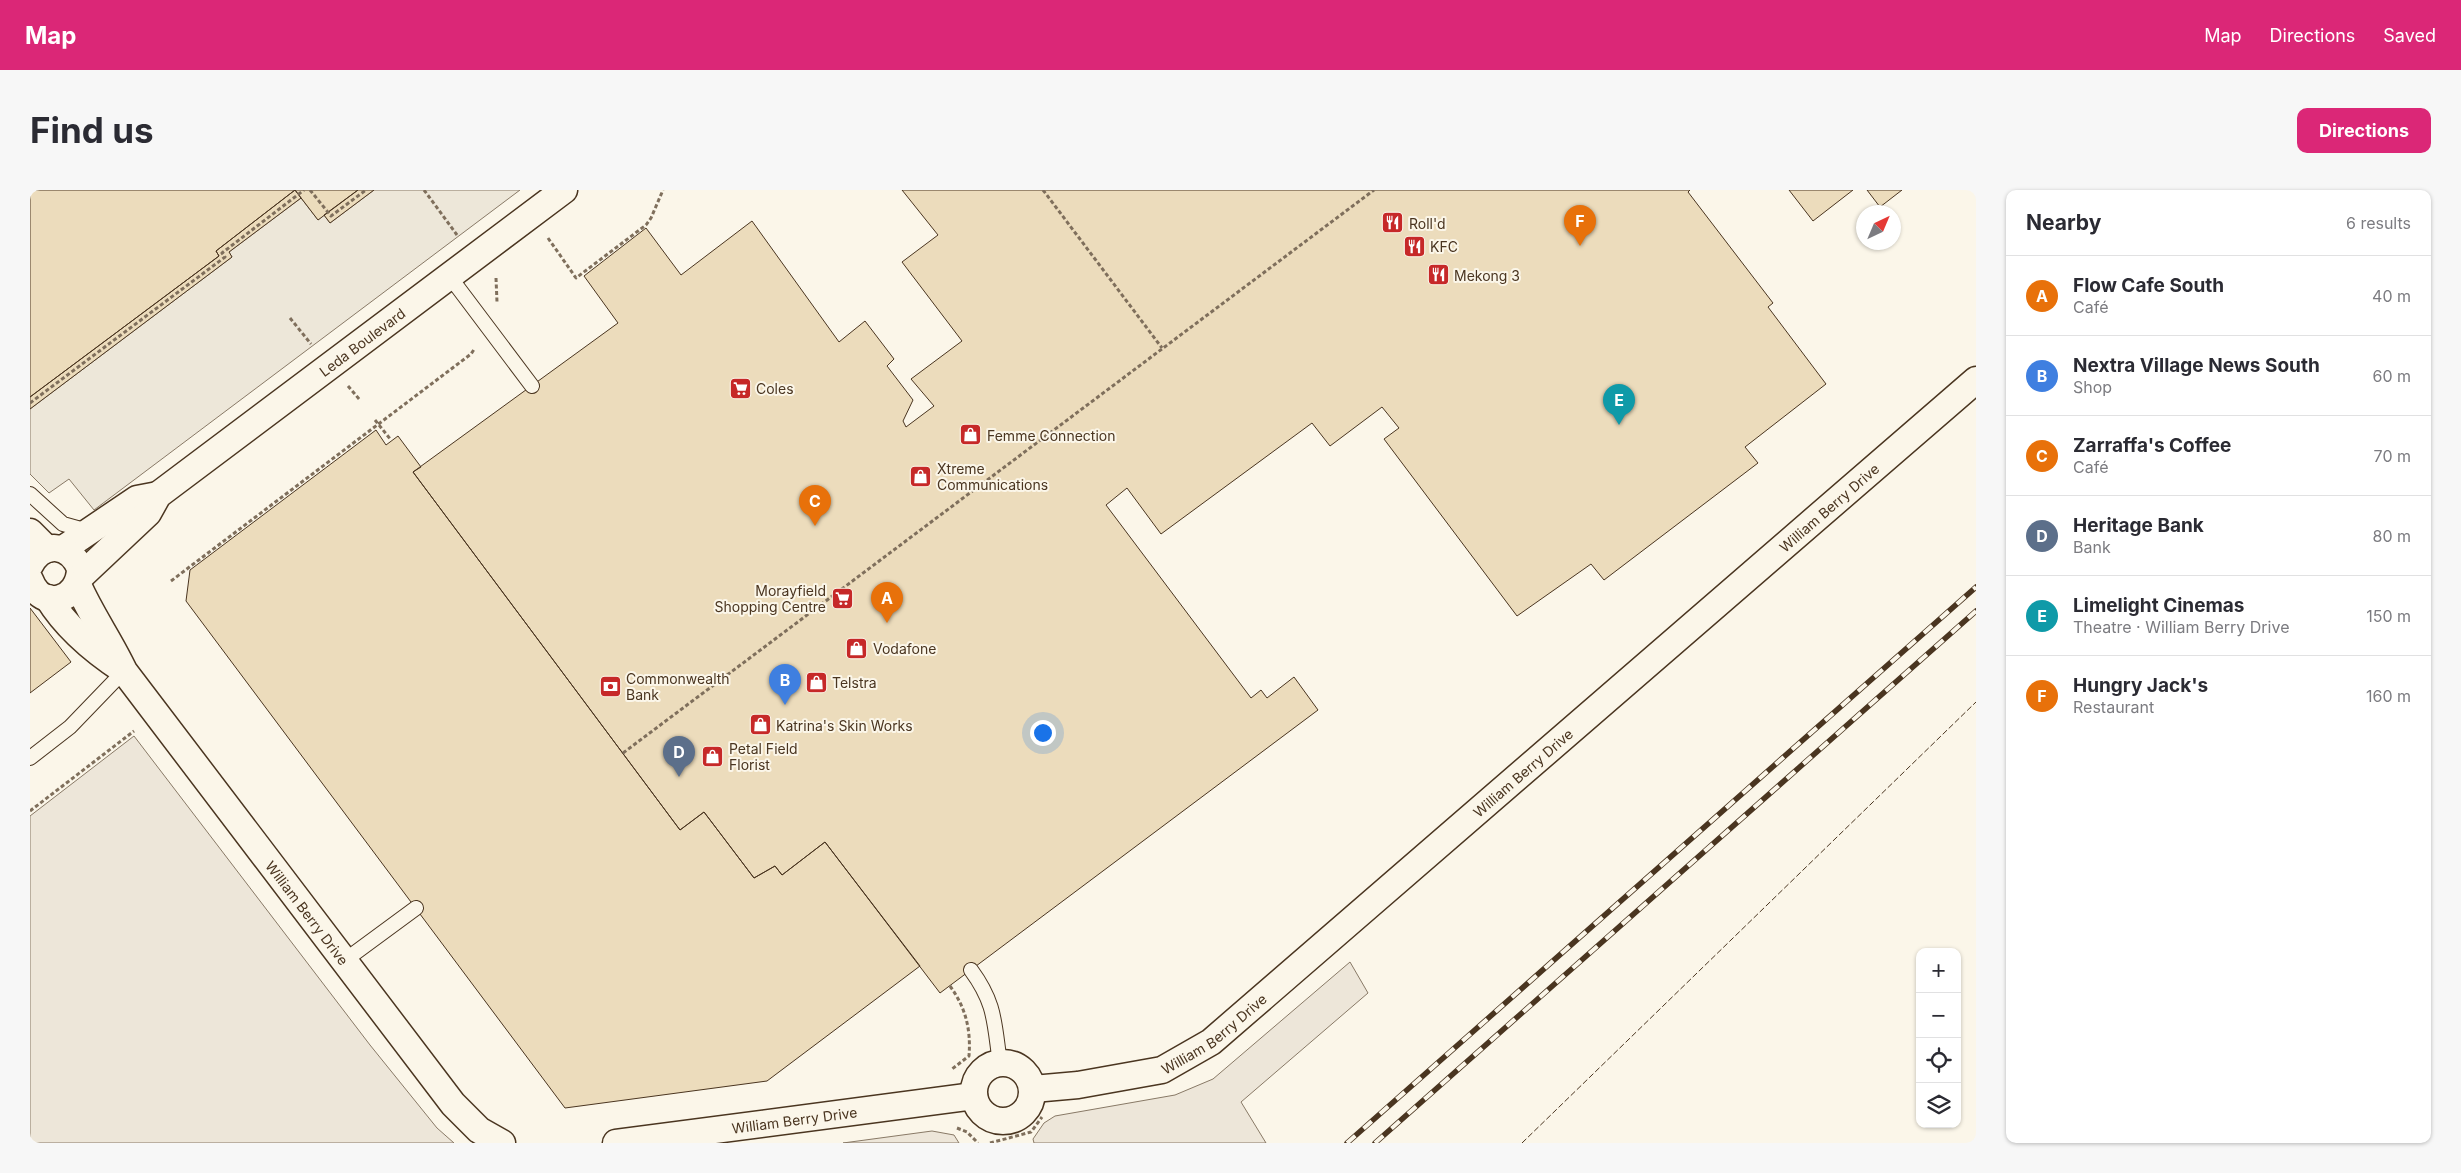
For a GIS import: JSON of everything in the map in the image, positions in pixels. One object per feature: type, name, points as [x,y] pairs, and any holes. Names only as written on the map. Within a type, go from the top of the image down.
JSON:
[{"type":"street","name":"Leda Boulevard","points":[[48,598],[65,597],[148,512],[158,495],[564,190]]},
{"type":"street","name":"William Berry Drive","points":[[1032,1090],[1162,1070],[1211,1042],[1976,380]]},
{"type":"street","name":"Leda Boulevard","points":[[43,549],[88,531],[137,499],[158,495]]},
{"type":"street","name":"William Berry Drive","points":[[43,549],[76,560],[80,568],[79,581],[87,606],[109,640],[124,671],[452,1104],[479,1130],[502,1143]]},
{"type":"street","name":"William Berry Drive","points":[[30,580],[34,589],[48,598],[58,615],[95,651],[124,671]]},
{"type":"street","points":[[1000,1063],[1009,1063],[1025,1073],[1032,1090],[1029,1108],[1022,1114],[1009,1136],[988,1118],[977,1104],[974,1096],[974,1086],[983,1071],[1000,1063]]},
{"type":"street","name":"William Berry Drive","points":[[616,1143],[974,1096]]},
{"type":"lane","points":[[450,277],[532,386]]},
{"type":"lane","points":[[30,494],[63,524],[88,531]]},
{"type":"lane","points":[[30,758],[70,727],[124,671]]},
{"type":"lane","points":[[344,961],[416,908]]},
{"type":"lane","points":[[971,970],[992,1006],[1000,1063]]},
{"type":"path","points":[[30,403],[225,257],[222,253],[304,190]]},
{"type":"path","points":[[310,190],[331,216],[366,190]]},
{"type":"path","points":[[548,237],[576,278],[646,225],[663,190]]},
{"type":"path","points":[[1043,190],[1162,348]]},
{"type":"path","points":[[622,753],[1374,190]]},
{"type":"path","points":[[496,274],[495,293],[498,304]]},
{"type":"path","points":[[290,318],[314,347]]},
{"type":"path","points":[[171,581],[376,421],[470,354],[475,348],[474,345]]},
{"type":"path","points":[[347,386],[360,400]]},
{"type":"path","points":[[376,421],[391,440]]},
{"type":"path","points":[[30,811],[137,729]]},
{"type":"path","points":[[946,1075],[969,1056],[970,1041],[964,1011],[950,986]]},
{"type":"path","points":[[954,1127],[967,1132],[978,1143]]},
{"type":"shaded area","points":[[374,190],[520,190],[94,510],[69,479],[49,493],[30,474],[30,409],[232,257],[229,252],[301,198],[318,220],[324,215],[330,223]]},
{"type":"shaded area","points":[[134,736],[370,1045],[437,1128],[454,1143],[30,1143],[30,816]]},
{"type":"shaded area","points":[[1350,962],[1368,993],[1241,1102],[1266,1143],[1034,1143],[1033,1139],[1044,1123],[1055,1116],[1175,1095],[1213,1079]]},
{"type":"shaded area","points":[[932,1131],[954,1135],[959,1143],[843,1143]]},
{"type":"building","points":[[30,190],[295,190],[216,251],[219,256],[30,397]]},
{"type":"building","points":[[295,190],[358,190],[318,220]]},
{"type":"building","points":[[295,190],[301,198],[229,252],[232,257],[30,409],[30,397],[219,256],[216,251]]},
{"type":"building","points":[[358,190],[374,190],[330,223],[324,215]]},
{"type":"building","name":"Morayfield Shopping Centre","points":[[902,190],[1690,190],[1688,192],[1773,303],[1768,307],[1826,384],[1745,447],[1758,463],[1604,580],[1591,564],[1517,616],[1384,439],[1399,428],[1382,407],[1330,446],[1312,423],[1161,534],[1127,488],[1106,505],[1251,698],[1261,690],[1267,698],[1294,677],[1318,710],[940,993],[825,842],[782,875],[775,866],[754,878],[704,812],[680,830],[413,472],[618,323],[584,276],[646,228],[681,275],[752,221],[839,342],[865,321],[894,359],[887,366],[913,400],[903,421],[906,427],[934,406],[911,379],[962,341],[902,262],[938,235]]},
{"type":"building","points":[[1789,190],[1853,190],[1813,221]]},
{"type":"building","points":[[1867,190],[1902,190],[1883,205],[1878,205]]},
{"type":"building","points":[[376,430],[386,445],[398,436],[421,467],[413,472],[680,830],[704,812],[754,878],[775,866],[782,875],[825,842],[920,966],[767,1081],[565,1108],[186,601],[190,570]]},
{"type":"building","points":[[30,608],[71,662],[30,693]]},
{"type":"railway","points":[[1347,1143],[1976,587]]},
{"type":"railway","points":[[1375,1143],[1976,611]]},
{"type":"fence","points":[[1522,1143],[1976,702]]},
{"type":"place","name":"Roll'd","points":[[1393,223]]},
{"type":"place","name":"KFC","points":[[1414,246]]},
{"type":"place","name":"Hungry Jack's","points":[[1580,246]]},
{"type":"place","name":"Mekong 3","points":[[1438,275]]},
{"type":"place","name":"Coles","points":[[740,388]]},
{"type":"place","name":"Limelight Cinemas","points":[[1619,425]]},
{"type":"place","name":"Femme Connection","points":[[971,435]]},
{"type":"place","name":"Xtreme Communications","points":[[921,476]]},
{"type":"place","name":"Zarraffa's Coffee","points":[[815,526]]},
{"type":"place","name":"Morayfield Shopping Centre","points":[[842,598]]},
{"type":"place","name":"Flow Cafe South","points":[[887,623]]},
{"type":"place","name":"Vodafone","points":[[857,648]]},
{"type":"place","name":"Telstra","points":[[816,682]]},
{"type":"place","name":"Commonwealth Bank","points":[[610,686]]},
{"type":"place","name":"Nextra Village News South","points":[[785,705]]},
{"type":"place","name":"Katrina's Skin Works","points":[[760,725]]},
{"type":"place","name":"Petal Field Florist","points":[[713,756]]},
{"type":"place","name":"Heritage Bank","points":[[679,777]]}]
